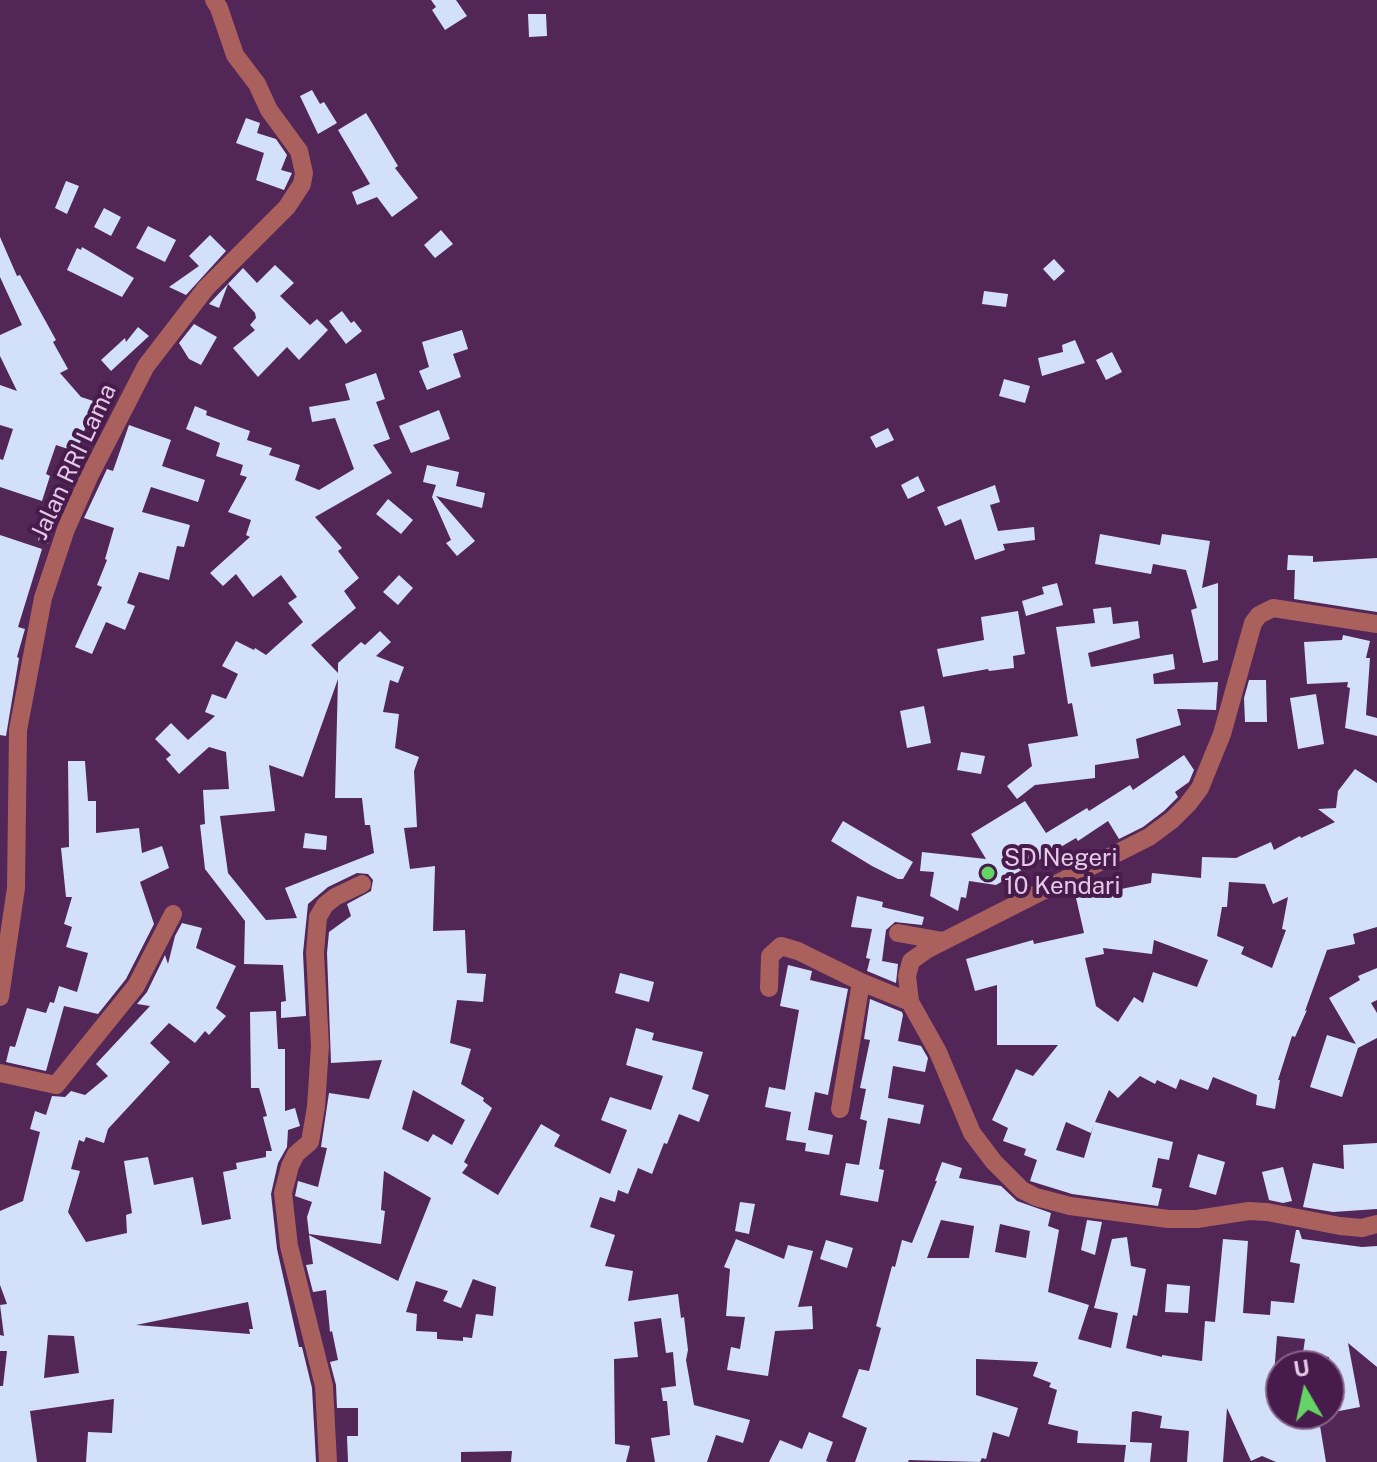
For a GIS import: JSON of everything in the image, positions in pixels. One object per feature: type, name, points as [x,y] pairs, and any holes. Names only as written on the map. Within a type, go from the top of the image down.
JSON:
[{"type":"street","name":"Jalan RRI Lama","points":[[0,997],[16,888],[18,730],[45,589],[75,507],[146,366],[206,288],[298,194],[304,173],[303,161],[289,135],[269,110],[257,84],[235,55],[214,0]]},
{"type":"street","points":[[1377,624],[1273,608],[1259,615],[1253,623],[1222,734],[1200,788],[1188,804],[1149,837],[943,941],[911,961],[907,976],[910,1002],[950,1077],[972,1133],[1014,1184],[1036,1197],[1103,1212],[1168,1219],[1197,1219],[1249,1211],[1308,1217],[1340,1226],[1362,1228],[1377,1224]]},
{"type":"street","points":[[328,1462],[324,1386],[289,1246],[283,1193],[285,1179],[296,1154],[310,1142],[316,1107],[320,1046],[315,942],[318,917],[325,905],[335,897],[362,884]]},
{"type":"street","points":[[0,1073],[56,1085],[136,986],[173,914]]},
{"type":"street","points":[[898,933],[943,941]]},
{"type":"street","points":[[769,988],[770,956],[781,946],[910,1002]]},
{"type":"street","points":[[840,1109],[861,982]]},
{"type":"building","points":[[431,0],[456,0],[467,16],[445,30],[432,10],[436,7]]},
{"type":"building","points":[[528,14],[546,14],[547,36],[529,37]]},
{"type":"building","points":[[312,90],[337,123],[318,134],[300,96]]},
{"type":"building","points":[[366,113],[398,166],[395,168],[418,198],[392,217],[377,197],[357,205],[352,192],[370,184],[338,130]]},
{"type":"building","points":[[246,118],[260,123],[257,133],[276,139],[287,155],[281,170],[292,173],[284,190],[256,180],[264,153],[236,143]]},
{"type":"building","points":[[66,181],[79,186],[67,214],[55,208]]},
{"type":"building","points":[[104,208],[121,217],[111,236],[94,227]]},
{"type":"building","points":[[148,226],[176,240],[165,262],[136,248]]},
{"type":"building","points":[[441,230],[453,244],[435,258],[424,245]]},
{"type":"building","points":[[210,235],[226,251],[186,295],[169,287],[199,266],[189,256]]},
{"type":"building","points":[[0,237],[17,276],[20,275],[56,340],[53,342],[68,369],[60,373],[81,397],[109,406],[102,425],[88,420],[77,452],[56,445],[46,474],[50,476],[42,501],[0,487],[0,459],[3,460],[13,429],[0,425],[0,385],[17,391],[0,356],[0,335],[22,325],[0,277]]},
{"type":"building","points":[[82,247],[134,278],[122,297],[67,270],[77,248],[81,250]]},
{"type":"building","points":[[1054,259],[1065,271],[1054,281],[1043,269]]},
{"type":"building","points":[[275,265],[294,283],[280,296],[310,325],[317,319],[328,330],[299,360],[287,347],[258,377],[233,348],[255,330],[250,325],[256,318],[255,313],[228,284],[219,308],[209,304],[243,268],[257,283]]},
{"type":"building","points":[[984,291],[1008,294],[1006,307],[982,304]]},
{"type":"building","points":[[342,311],[362,331],[346,344],[329,321]]},
{"type":"building","points":[[194,324],[217,337],[201,365],[189,359],[179,343]]},
{"type":"building","points":[[138,327],[149,336],[111,371],[101,360],[125,338],[126,342]]},
{"type":"building","points":[[462,330],[468,349],[453,354],[461,377],[427,390],[419,371],[429,367],[422,342]]},
{"type":"building","points":[[1075,340],[1085,363],[1042,376],[1038,358],[1063,352],[1062,345]]},
{"type":"building","points":[[1112,352],[1122,372],[1106,380],[1096,360]]},
{"type":"building","points":[[376,373],[385,399],[376,402],[390,439],[373,445],[392,473],[315,517],[342,548],[338,551],[359,578],[344,591],[356,608],[311,645],[338,673],[338,663],[361,642],[365,645],[380,631],[391,642],[376,656],[404,667],[398,683],[390,680],[383,712],[399,714],[395,748],[419,757],[414,771],[417,827],[404,828],[410,869],[435,866],[433,931],[465,930],[467,973],[486,974],[483,1002],[457,1000],[450,1043],[471,1049],[461,1084],[484,1098],[483,1101],[492,1108],[464,1162],[468,1165],[462,1173],[498,1195],[541,1124],[560,1135],[554,1146],[610,1174],[627,1130],[601,1120],[610,1097],[651,1110],[663,1076],[626,1065],[636,1028],[654,1033],[652,1040],[703,1052],[692,1089],[709,1095],[699,1122],[679,1114],[652,1174],[638,1168],[628,1194],[618,1190],[615,1202],[600,1197],[590,1227],[615,1235],[605,1266],[633,1271],[628,1301],[678,1294],[681,1318],[684,1317],[688,1350],[686,1360],[694,1405],[750,1420],[743,1443],[716,1435],[707,1462],[655,1462],[651,1438],[670,1435],[667,1401],[663,1401],[661,1388],[676,1386],[673,1352],[666,1353],[661,1318],[634,1322],[638,1357],[614,1359],[615,1444],[630,1446],[626,1462],[511,1462],[512,1451],[461,1452],[461,1462],[348,1462],[347,1436],[358,1436],[358,1408],[337,1408],[336,1385],[330,1362],[338,1360],[330,1332],[326,1290],[313,1292],[306,1265],[313,1264],[309,1235],[398,1281],[431,1198],[384,1171],[381,1210],[385,1211],[381,1244],[309,1234],[307,1217],[312,1202],[295,1196],[298,1181],[318,1187],[327,1148],[321,1147],[329,1093],[369,1099],[382,1060],[331,1063],[329,932],[351,916],[347,904],[371,891],[373,880],[368,874],[357,873],[328,887],[308,904],[303,953],[306,1016],[281,1018],[281,1002],[286,1001],[283,965],[244,964],[245,921],[205,869],[200,825],[205,824],[203,790],[229,789],[226,752],[209,747],[179,774],[166,759],[171,755],[155,739],[171,723],[188,740],[215,716],[205,712],[212,694],[226,699],[238,674],[222,666],[236,641],[266,655],[303,622],[288,603],[297,597],[281,575],[253,597],[236,574],[223,586],[210,573],[250,537],[246,535],[251,520],[228,512],[247,477],[240,475],[243,465],[216,456],[220,443],[186,429],[195,406],[207,411],[206,415],[250,431],[247,440],[272,448],[269,455],[300,465],[295,480],[319,490],[354,469],[335,418],[312,422],[309,407],[350,400],[345,384]],"holes":[[[338,679],[335,798],[362,798],[365,825],[370,825],[374,853],[285,888],[297,918],[266,920],[228,873],[220,816],[275,811],[269,765],[303,777]],[[413,1090],[465,1120],[452,1145],[433,1134],[428,1142],[402,1129]],[[473,1279],[496,1287],[493,1316],[476,1314],[472,1338],[463,1337],[463,1341],[437,1339],[437,1332],[416,1331],[417,1314],[406,1312],[416,1281],[448,1291],[443,1301],[461,1308]]]},
{"type":"building","points":[[1004,379],[1030,386],[1025,403],[999,396]]},
{"type":"building","points":[[439,410],[450,439],[411,453],[399,426]]},
{"type":"building","points":[[129,425],[171,440],[162,466],[205,480],[198,502],[151,487],[142,512],[190,525],[184,547],[177,546],[169,580],[139,572],[127,603],[135,606],[125,630],[106,622],[92,654],[75,647],[102,587],[97,585],[107,560],[114,528],[84,518],[107,469],[113,471]]},
{"type":"building","points":[[888,428],[894,440],[876,448],[870,437]]},
{"type":"building","points":[[427,465],[459,472],[456,486],[485,493],[482,508],[436,496],[475,541],[457,556],[446,543],[451,540],[432,497],[436,485],[423,482]]},
{"type":"building","points":[[918,476],[925,491],[908,499],[901,485]]},
{"type":"building","points":[[995,485],[1000,502],[990,505],[998,531],[1034,527],[1035,540],[1003,544],[1005,550],[975,560],[961,519],[945,526],[937,507]]},
{"type":"building","points":[[388,499],[413,520],[401,534],[376,514]]},
{"type":"building","points":[[43,528],[52,532],[48,544],[38,540]]},
{"type":"building","points":[[1100,534],[1160,545],[1162,534],[1210,541],[1202,588],[1218,583],[1218,660],[1203,663],[1191,610],[1197,608],[1186,570],[1153,564],[1151,574],[1095,564]]},
{"type":"building","points":[[0,535],[42,549],[18,627],[25,629],[17,657],[6,736],[0,735]]},
{"type":"building","points":[[1288,555],[1313,556],[1313,562],[1377,558],[1377,612],[1294,599],[1295,570],[1287,570]]},
{"type":"building","points":[[399,575],[413,588],[398,605],[383,592]]},
{"type":"building","points":[[1057,583],[1063,605],[1026,616],[1022,601],[1044,594],[1042,587]]},
{"type":"building","points":[[1111,607],[1113,624],[1138,621],[1140,638],[1088,653],[1091,667],[1173,654],[1175,669],[1153,674],[1154,684],[1218,682],[1216,710],[1177,709],[1181,725],[1136,739],[1139,758],[1095,765],[1095,778],[1035,785],[1017,799],[1007,786],[1032,766],[1028,744],[1078,736],[1072,703],[1068,704],[1056,627],[1095,623],[1093,609]]},
{"type":"building","points":[[1018,611],[1025,654],[1013,656],[1014,668],[943,677],[937,649],[984,640],[981,617]]},
{"type":"building","points":[[1343,635],[1370,641],[1366,658],[1370,658],[1366,715],[1377,718],[1377,736],[1345,728],[1348,682],[1307,684],[1304,642],[1342,640]]},
{"type":"building","points":[[1249,680],[1266,680],[1267,722],[1245,722],[1244,698]]},
{"type":"building","points":[[1316,694],[1324,744],[1298,749],[1290,698]]},
{"type":"building","points":[[924,706],[931,743],[907,748],[900,711]]},
{"type":"building","points":[[961,752],[985,756],[981,774],[957,770]]},
{"type":"building","points":[[1184,755],[1194,770],[1189,782],[1175,792],[1178,797],[1164,811],[1143,827],[1119,839],[1108,821],[1078,841],[1076,838],[996,885],[969,881],[966,898],[961,897],[958,911],[930,896],[934,872],[920,871],[922,852],[986,859],[971,834],[1025,801],[1046,833],[1130,785],[1133,790]]},
{"type":"building","points":[[68,761],[85,761],[88,801],[96,801],[96,833],[139,828],[142,853],[162,846],[169,868],[140,882],[154,924],[126,979],[98,1014],[64,1006],[46,1071],[6,1062],[10,1046],[15,1047],[27,1008],[46,1013],[50,1002],[54,1003],[59,986],[77,992],[88,953],[66,947],[72,927],[64,924],[72,897],[66,897],[61,848],[69,847]]},
{"type":"building","points":[[1355,769],[1377,783],[1377,927],[1353,934],[1355,944],[1327,950],[1307,1010],[1295,1037],[1292,1036],[1278,1080],[1275,1109],[1256,1105],[1257,1095],[1213,1077],[1208,1090],[1180,1079],[1176,1089],[1157,1080],[1155,1084],[1140,1076],[1118,1098],[1109,1090],[1095,1122],[1173,1142],[1169,1160],[1158,1158],[1152,1187],[1162,1189],[1158,1206],[1072,1194],[1030,1181],[1037,1160],[1024,1155],[1026,1149],[1003,1141],[1008,1128],[992,1120],[1016,1069],[1033,1076],[1058,1045],[997,1045],[997,985],[975,991],[966,959],[1033,940],[1034,944],[1084,933],[1076,898],[1151,883],[1152,873],[1201,878],[1202,857],[1236,858],[1271,842],[1274,850],[1301,838],[1335,822],[1318,809],[1336,808],[1338,791]],"holes":[[[1229,882],[1265,884],[1273,904],[1288,897],[1282,929],[1286,930],[1272,968],[1241,954],[1244,947],[1217,936],[1222,907],[1227,907]],[[1154,940],[1208,960],[1197,987],[1153,972],[1143,1003],[1134,997],[1118,1022],[1096,1006],[1085,958],[1104,954],[1103,948],[1152,954]],[[1066,1122],[1091,1133],[1094,1124],[1084,1158],[1056,1150]]]},
{"type":"building","points":[[843,821],[913,862],[903,879],[872,866],[831,841]]},
{"type":"building","points":[[305,833],[327,836],[326,850],[303,848]]},
{"type":"building","points":[[857,896],[883,902],[882,907],[924,917],[922,925],[895,922],[886,930],[882,961],[898,964],[896,983],[867,971],[870,959],[875,960],[866,958],[872,929],[851,927]]},
{"type":"building","points":[[182,923],[202,928],[196,948],[236,966],[216,1008],[226,1016],[209,1035],[205,1031],[195,1043],[169,1023],[150,1043],[170,1062],[108,1129],[104,1143],[86,1137],[84,1142],[79,1140],[71,1169],[80,1171],[68,1212],[86,1242],[127,1233],[126,1215],[132,1213],[124,1161],[148,1157],[154,1185],[193,1177],[202,1225],[231,1219],[223,1172],[237,1169],[236,1163],[266,1157],[266,1151],[272,1151],[259,1088],[251,1088],[250,1012],[276,1011],[278,1049],[285,1049],[285,1111],[295,1108],[300,1126],[288,1130],[287,1147],[278,1163],[271,1194],[277,1249],[299,1347],[302,1347],[312,1388],[316,1462],[86,1462],[88,1432],[112,1433],[114,1399],[30,1411],[37,1462],[0,1462],[0,1386],[3,1386],[7,1351],[0,1351],[0,1335],[4,1336],[0,1305],[7,1304],[0,1285],[0,1211],[23,1201],[40,1132],[30,1129],[35,1111],[46,1115],[52,1096],[65,1097],[71,1091],[85,1095],[108,1076],[96,1064],[150,1006],[137,1004],[147,992],[165,955],[168,964],[175,936]],"holes":[[[248,1302],[253,1329],[249,1329],[250,1334],[136,1325]],[[48,1335],[74,1336],[79,1373],[44,1378]]]},
{"type":"building","points":[[788,965],[812,971],[810,980],[848,989],[828,1095],[815,1092],[808,1130],[833,1135],[829,1155],[805,1151],[806,1143],[786,1140],[791,1112],[765,1107],[769,1087],[785,1090],[799,1010],[780,1006]]},
{"type":"building","points":[[1377,968],[1377,1000],[1371,1003],[1377,1013],[1377,1038],[1358,1048],[1342,1097],[1310,1087],[1327,1035],[1356,1044],[1329,998],[1360,980],[1358,976]]},
{"type":"building","points":[[620,973],[654,982],[649,1002],[615,993]]},
{"type":"building","points":[[870,999],[902,1012],[898,1041],[921,1046],[928,1058],[925,1072],[893,1066],[888,1098],[924,1105],[920,1124],[888,1118],[879,1169],[884,1170],[878,1202],[840,1195],[846,1163],[859,1165],[867,1121],[860,1119],[866,1089],[860,1088],[870,1040],[864,1039]]},
{"type":"building","points":[[1377,1143],[1377,1209],[1333,1212],[1303,1207],[1313,1163],[1344,1169],[1343,1145]]},
{"type":"building","points":[[1198,1154],[1225,1162],[1216,1195],[1189,1187]]},
{"type":"building","points":[[942,1162],[962,1168],[959,1178],[1001,1186],[1017,1201],[1051,1213],[1048,1226],[1059,1230],[1048,1292],[1089,1305],[1078,1339],[1111,1348],[1118,1313],[1094,1308],[1112,1239],[1127,1237],[1131,1266],[1146,1269],[1137,1316],[1133,1315],[1126,1348],[1162,1357],[1202,1361],[1205,1321],[1215,1322],[1223,1239],[1248,1241],[1243,1313],[1270,1315],[1271,1301],[1294,1303],[1300,1264],[1290,1262],[1296,1230],[1299,1230],[1302,1239],[1377,1246],[1377,1367],[1348,1343],[1360,1407],[1345,1410],[1345,1350],[1303,1350],[1305,1339],[1277,1336],[1276,1350],[1265,1350],[1265,1430],[1321,1430],[1326,1462],[1276,1462],[1262,1456],[1251,1461],[1227,1408],[1223,1462],[1187,1462],[1189,1431],[1160,1428],[1162,1416],[1136,1411],[1132,1412],[1130,1442],[1152,1443],[1150,1462],[1124,1462],[1126,1445],[1077,1443],[1078,1431],[1048,1424],[1057,1390],[1049,1387],[1051,1383],[1033,1376],[1038,1362],[976,1359],[976,1395],[1018,1408],[1009,1437],[993,1432],[986,1459],[982,1458],[980,1462],[855,1462],[867,1428],[842,1417],[859,1369],[869,1371],[881,1328],[876,1326],[902,1240],[912,1243]],"holes":[[[941,1220],[974,1226],[969,1258],[927,1258]],[[1000,1224],[1030,1231],[1026,1258],[995,1252]]]},
{"type":"building","points":[[1283,1167],[1292,1201],[1283,1203],[1269,1200],[1262,1172]]},
{"type":"building","points":[[740,1202],[755,1204],[749,1234],[735,1231]]},
{"type":"building","points":[[1087,1220],[1102,1222],[1095,1255],[1081,1250]]},
{"type":"building","points":[[736,1239],[784,1259],[788,1245],[813,1251],[798,1307],[812,1306],[813,1329],[775,1331],[768,1376],[727,1370],[731,1347],[740,1349],[745,1317],[726,1316],[730,1269],[724,1267]]},
{"type":"building","points":[[826,1240],[853,1248],[847,1268],[820,1259]]},
{"type":"building","points":[[1167,1284],[1190,1286],[1188,1313],[1165,1312]]},
{"type":"building","points":[[809,1432],[833,1442],[826,1461],[829,1462],[769,1462],[780,1440],[802,1449]]},
{"type":"place","name":"SD Negeri 10 Kendari","points":[[988,873]]}]
